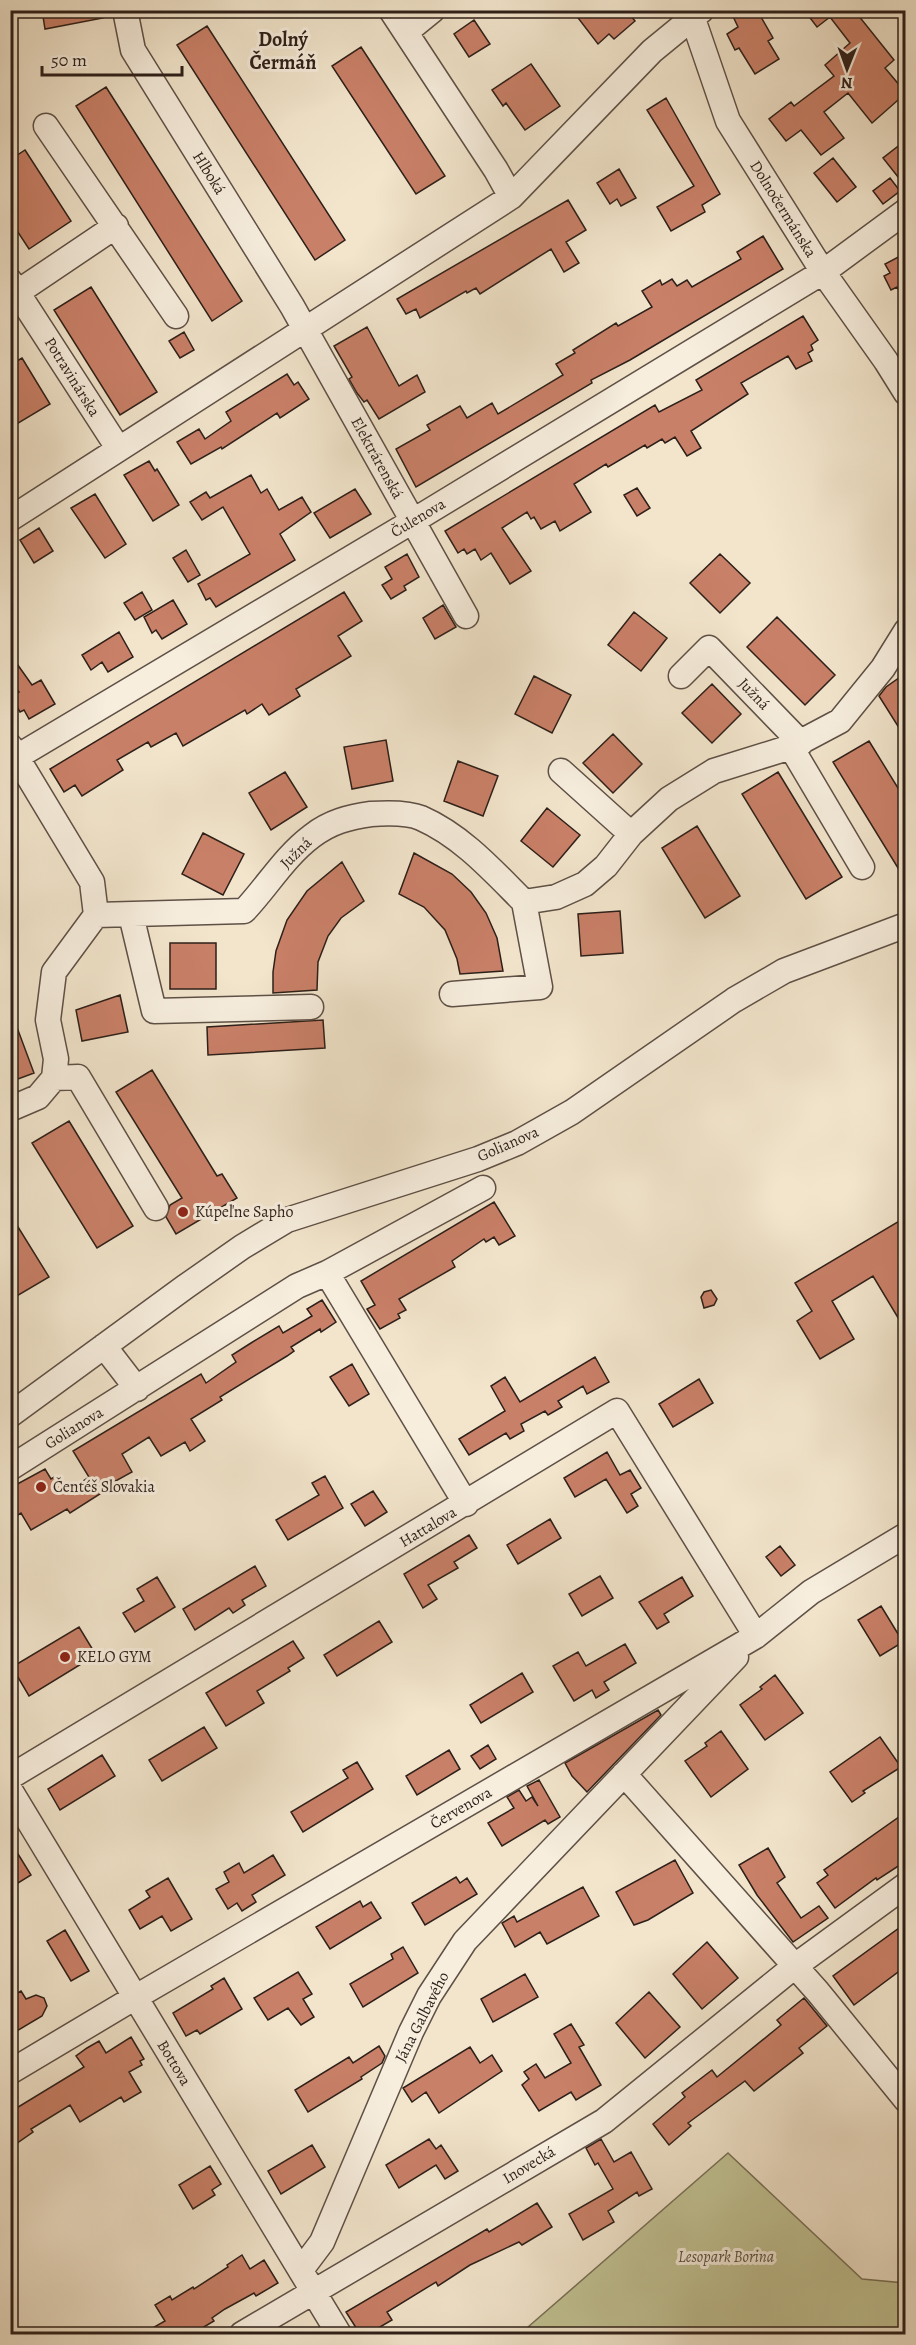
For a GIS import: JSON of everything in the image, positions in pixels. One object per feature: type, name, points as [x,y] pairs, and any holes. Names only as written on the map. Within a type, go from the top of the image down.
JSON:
[{"type":"street","name":"Hlboká","points":[[125,10],[133,50],[306,331]]},
{"type":"street","points":[[391,10],[496,170],[511,197]]},
{"type":"street","points":[[406,33],[433,10]]},
{"type":"street","points":[[10,519],[118,448],[306,331],[511,197],[652,51],[695,13]]},
{"type":"street","name":"Dolnočermánska","points":[[695,13],[728,122],[823,272],[906,393]]},
{"type":"street","points":[[46,126],[176,316]]},
{"type":"street","name":"Čulenova","points":[[13,755],[413,521],[823,272],[906,211]]},
{"type":"street","points":[[16,298],[116,226]]},
{"type":"street","name":"Potravinárska","points":[[16,298],[118,448]]},
{"type":"street","name":"Elektrárenská","points":[[306,331],[466,616]]},
{"type":"street","points":[[452,994],[540,987],[524,902],[556,897],[585,884],[606,866],[631,834],[669,800],[714,771],[796,745],[840,721],[883,668],[906,631]]},
{"type":"street","name":"Južná","points":[[681,676],[709,648],[796,745],[862,867]]},
{"type":"street","points":[[10,1109],[38,1097],[54,1078],[56,1059],[48,1020],[54,972],[96,915],[96,896],[92,882],[13,755]]},
{"type":"street","points":[[561,771],[631,834]]},
{"type":"street","name":"Južná","points":[[96,915],[244,911],[265,889],[283,863],[312,836],[346,817],[386,813],[420,817],[466,845],[524,902]]},
{"type":"street","points":[[131,915],[154,1011],[311,1007]]},
{"type":"street","name":"Golianova","points":[[10,1414],[242,1247],[287,1221],[478,1159],[517,1143],[572,1112],[734,1000],[784,971],[906,925]]},
{"type":"street","points":[[54,1078],[78,1077],[156,1208]]},
{"type":"street","name":"Golianova","points":[[10,1468],[297,1286],[327,1273],[483,1188]]},
{"type":"street","points":[[327,1273],[466,1504]]},
{"type":"street","points":[[104,1346],[137,1389]]},
{"type":"street","name":"Hattalova","points":[[10,1777],[617,1411],[756,1636]]},
{"type":"street","name":"Červenova","points":[[10,2072],[756,1636],[811,1592],[906,1534]]},
{"type":"street","name":"Jána Galbavého","points":[[301,2270],[322,2242],[411,2032],[445,1969],[465,1941],[756,1636]]},
{"type":"street","points":[[624,1774],[795,1966],[906,2100]]},
{"type":"street","name":"Bottova","points":[[10,1790],[339,2334]]},
{"type":"street","name":"Inovecká","points":[[242,2334],[604,2121],[795,1966],[906,1885]]},
{"type":"green space","name":"Lesopark Borina","points":[[728,2153],[862,2279],[905,2283],[905,2334],[520,2334]]},
{"type":"building","points":[[42,10],[102,10],[103,18],[45,29]]},
{"type":"building","points":[[572,10],[626,10],[635,21],[614,39],[609,34],[598,44]]},
{"type":"building","points":[[730,10],[757,10],[773,38],[768,41],[779,59],[755,74],[739,48],[735,50],[727,34],[738,27]]},
{"type":"building","points":[[804,10],[854,10],[894,60],[885,68],[906,93],[872,123],[848,93],[824,112],[844,138],[821,155],[801,130],[786,141],[769,119],[791,102],[794,106],[834,76],[825,65],[850,43],[830,17],[817,27]]},
{"type":"building","points":[[474,20],[490,44],[469,57],[454,34]]},
{"type":"building","points":[[207,26],[345,240],[315,260],[177,45]]},
{"type":"building","points":[[361,47],[445,176],[416,194],[332,66]]},
{"type":"building","points":[[531,64],[560,106],[525,130],[506,103],[503,106],[492,90]]},
{"type":"building","points":[[106,87],[242,301],[212,321],[76,106]]},
{"type":"building","points":[[666,98],[720,194],[702,205],[705,212],[671,231],[657,207],[694,186],[647,110]]},
{"type":"building","points":[[906,140],[906,187],[883,158]]},
{"type":"building","points":[[25,150],[71,221],[29,249],[10,220],[10,160]]},
{"type":"building","points":[[833,158],[856,187],[837,202],[814,173]]},
{"type":"building","points":[[619,169],[636,198],[621,206],[617,199],[610,204],[597,183]]},
{"type":"building","points":[[890,178],[900,191],[883,204],[873,191]]},
{"type":"building","points":[[568,200],[586,230],[566,242],[579,263],[564,272],[551,249],[480,294],[476,288],[467,293],[466,291],[420,318],[416,309],[406,314],[397,299]]},
{"type":"building","points":[[763,236],[783,269],[630,360],[591,380],[592,383],[416,487],[396,449],[430,430],[427,425],[460,406],[467,418],[492,403],[498,414],[563,375],[556,364],[575,353],[573,350],[616,323],[618,326],[652,307],[642,291],[660,280],[662,285],[672,279],[677,286],[687,280],[692,287],[741,259],[737,252]]},
{"type":"building","points":[[906,253],[906,303],[897,287],[891,290],[884,276],[890,273],[885,264]]},
{"type":"building","points":[[91,287],[157,392],[120,415],[54,310]]},
{"type":"building","points":[[803,316],[818,340],[811,345],[813,350],[808,353],[812,361],[796,369],[788,356],[741,383],[748,394],[691,431],[701,448],[687,456],[675,437],[665,443],[662,439],[647,448],[645,445],[608,467],[606,464],[574,484],[591,512],[560,531],[555,521],[541,529],[534,517],[531,519],[527,512],[502,528],[531,571],[510,584],[491,553],[481,560],[475,549],[467,554],[464,549],[458,553],[445,531],[655,405],[659,412],[702,390],[696,380]]},
{"type":"building","points":[[367,327],[399,386],[417,375],[425,392],[379,419],[367,400],[364,402],[357,393],[349,379],[352,377],[334,346]]},
{"type":"building","points":[[184,332],[194,350],[180,358],[169,341]]},
{"type":"building","points":[[22,358],[50,404],[10,428],[10,365]]},
{"type":"building","points":[[287,374],[294,385],[298,382],[309,399],[280,418],[277,413],[222,449],[221,447],[191,464],[177,442],[199,429],[205,439],[231,421],[226,412]]},
{"type":"building","points":[[149,461],[155,471],[157,469],[179,505],[153,521],[124,475]]},
{"type":"building","points":[[251,475],[261,493],[267,489],[279,510],[302,497],[311,512],[280,534],[295,560],[216,607],[210,598],[206,600],[198,584],[250,554],[223,507],[202,520],[190,502],[206,492],[210,498]]},
{"type":"building","points":[[637,488],[650,508],[637,516],[624,495]]},
{"type":"building","points":[[355,489],[371,514],[330,538],[314,513]]},
{"type":"building","points":[[95,494],[126,544],[105,558],[71,508]]},
{"type":"building","points":[[39,528],[53,551],[34,563],[20,540]]},
{"type":"building","points":[[186,550],[200,575],[188,582],[173,558]]},
{"type":"building","points":[[407,554],[419,577],[404,586],[406,590],[391,599],[382,585],[392,579],[385,567]]},
{"type":"building","points":[[720,554],[750,583],[720,613],[690,583]]},
{"type":"building","points":[[142,592],[152,610],[135,620],[124,603]]},
{"type":"building","points":[[344,592],[362,621],[338,636],[351,656],[296,689],[300,696],[269,715],[262,704],[247,714],[245,710],[183,746],[176,733],[151,747],[148,742],[117,760],[123,770],[82,796],[75,785],[64,792],[50,769]]},
{"type":"building","points":[[173,600],[187,624],[162,639],[156,630],[152,633],[144,617]]},
{"type":"building","points":[[443,605],[456,627],[435,639],[423,618]]},
{"type":"building","points":[[634,612],[667,638],[641,671],[608,645]]},
{"type":"building","points":[[777,617],[835,675],[805,705],[747,647]]},
{"type":"building","points":[[119,632],[133,657],[108,672],[102,662],[91,670],[82,655]]},
{"type":"building","points":[[10,654],[32,685],[41,680],[55,704],[29,719],[24,710],[20,712],[11,697],[19,692],[10,680]]},
{"type":"building","points":[[906,673],[906,739],[879,696],[886,687]]},
{"type":"building","points":[[534,676],[571,695],[552,733],[515,714]]},
{"type":"building","points":[[712,684],[741,714],[712,743],[682,713]]},
{"type":"building","points":[[613,734],[642,764],[613,793],[583,763]]},
{"type":"building","points":[[386,740],[393,781],[352,789],[344,747]]},
{"type":"building","points":[[869,741],[906,801],[906,881],[833,762]]},
{"type":"building","points":[[458,761],[498,776],[483,816],[444,801]]},
{"type":"building","points":[[285,772],[307,807],[271,830],[249,793]]},
{"type":"building","points":[[778,772],[842,877],[806,899],[742,794]]},
{"type":"building","points":[[547,808],[580,835],[553,867],[521,841]]},
{"type":"building","points":[[697,826],[740,896],[705,918],[662,848]]},
{"type":"building","points":[[203,833],[244,854],[223,895],[182,874]]},
{"type":"building","points":[[414,853],[452,874],[471,892],[486,913],[497,938],[503,971],[460,974],[457,959],[445,930],[424,907],[399,894]]},
{"type":"building","points":[[342,862],[364,901],[341,918],[328,936],[318,962],[317,990],[273,993],[276,951],[287,920],[307,891]]},
{"type":"building","points":[[620,911],[623,953],[581,956],[578,914]]},
{"type":"building","points":[[170,943],[216,943],[216,989],[170,989]]},
{"type":"building","points":[[120,995],[128,1032],[82,1041],[76,1010]]},
{"type":"building","points":[[10,1014],[12,1014],[34,1073],[10,1082]]},
{"type":"building","points":[[323,1020],[325,1048],[208,1055],[207,1027]]},
{"type":"building","points":[[152,1070],[217,1176],[222,1174],[237,1198],[176,1234],[166,1217],[170,1205],[182,1198],[116,1092]]},
{"type":"building","points":[[69,1121],[133,1226],[97,1248],[32,1143]]},
{"type":"building","points":[[494,1202],[515,1236],[499,1245],[494,1237],[486,1242],[484,1239],[452,1261],[455,1267],[399,1299],[406,1310],[398,1314],[400,1318],[380,1329],[367,1309],[375,1305],[361,1281]]},
{"type":"building","points":[[10,1214],[49,1277],[10,1300]]},
{"type":"building","points":[[906,1217],[906,1331],[873,1276],[832,1301],[854,1339],[820,1359],[797,1321],[812,1311],[795,1283]]},
{"type":"building","points":[[711,1290],[717,1299],[714,1305],[704,1308],[701,1297],[704,1292]]},
{"type":"building","points":[[322,1300],[336,1322],[291,1347],[294,1351],[220,1397],[222,1400],[191,1419],[205,1441],[190,1451],[185,1442],[161,1456],[149,1437],[122,1454],[132,1472],[101,1489],[103,1492],[70,1513],[67,1509],[31,1530],[21,1513],[10,1520],[10,1488],[45,1469],[51,1479],[56,1476],[65,1493],[89,1477],[73,1451],[201,1374],[206,1383],[236,1362],[232,1355],[279,1326],[283,1333],[312,1316],[307,1309]]},
{"type":"building","points":[[595,1357],[609,1382],[587,1394],[583,1386],[558,1401],[562,1407],[548,1415],[545,1411],[521,1424],[524,1431],[510,1439],[506,1433],[469,1455],[459,1439],[505,1411],[491,1386],[505,1377],[520,1402]]},
{"type":"building","points":[[352,1364],[369,1394],[349,1406],[330,1377]]},
{"type":"building","points":[[699,1379],[713,1403],[673,1427],[659,1404]]},
{"type":"building","points":[[607,1452],[620,1475],[630,1470],[641,1488],[631,1494],[638,1506],[627,1513],[606,1479],[575,1497],[564,1478]]},
{"type":"building","points":[[325,1476],[343,1508],[288,1540],[276,1520],[319,1495],[312,1483]]},
{"type":"building","points":[[373,1491],[387,1512],[365,1526],[351,1504]]},
{"type":"building","points":[[550,1519],[561,1538],[518,1564],[507,1545]]},
{"type":"building","points":[[469,1535],[477,1548],[454,1562],[458,1568],[428,1585],[437,1599],[423,1608],[404,1574]]},
{"type":"building","points":[[780,1546],[795,1565],[781,1576],[766,1557]]},
{"type":"building","points":[[255,1566],[266,1586],[242,1600],[245,1605],[233,1613],[229,1608],[195,1630],[183,1609]]},
{"type":"building","points":[[600,1576],[613,1598],[582,1616],[569,1594]]},
{"type":"building","points":[[157,1577],[175,1607],[135,1632],[123,1613],[144,1601],[137,1589]]},
{"type":"building","points":[[682,1577],[693,1596],[664,1614],[669,1622],[657,1629],[639,1602]]},
{"type":"building","points":[[881,1606],[903,1642],[880,1656],[858,1620]]},
{"type":"building","points":[[379,1621],[392,1642],[337,1676],[324,1655]]},
{"type":"building","points":[[79,1627],[96,1655],[29,1696],[12,1667]]},
{"type":"building","points":[[293,1641],[304,1658],[288,1668],[290,1671],[257,1691],[264,1703],[226,1726],[206,1693]]},
{"type":"building","points":[[625,1644],[636,1663],[604,1682],[609,1690],[596,1698],[592,1690],[574,1701],[553,1666],[578,1652],[586,1666]]},
{"type":"building","points":[[522,1673],[533,1692],[481,1723],[470,1705]]},
{"type":"building","points":[[775,1675],[803,1713],[765,1740],[740,1705],[762,1689],[760,1687]]},
{"type":"building","points":[[658,1710],[661,1715],[587,1792],[572,1776],[565,1763]]},
{"type":"building","points":[[204,1727],[217,1748],[162,1781],[149,1760]]},
{"type":"building","points":[[721,1731],[748,1769],[711,1797],[685,1761],[707,1746],[705,1743]]},
{"type":"building","points":[[880,1737],[901,1767],[863,1791],[865,1793],[852,1802],[830,1772]]},
{"type":"building","points":[[488,1745],[496,1759],[480,1769],[471,1756]]},
{"type":"building","points":[[449,1750],[460,1769],[417,1795],[406,1776]]},
{"type":"building","points":[[102,1755],[115,1776],[60,1810],[48,1789]]},
{"type":"building","points":[[357,1762],[373,1789],[303,1832],[291,1812],[348,1778],[343,1770]]},
{"type":"building","points":[[539,1780],[560,1817],[548,1824],[545,1820],[502,1846],[488,1823],[514,1808],[507,1797],[519,1790],[526,1801],[532,1797],[538,1806],[527,1786]]},
{"type":"building","points":[[906,1812],[906,1861],[877,1880],[876,1878],[835,1908],[817,1883],[828,1875],[824,1870]]},
{"type":"building","points":[[10,1841],[31,1875],[10,1888]]},
{"type":"building","points":[[768,1848],[785,1877],[777,1883],[801,1918],[819,1906],[828,1918],[793,1942],[757,1895],[739,1865]]},
{"type":"building","points":[[273,1855],[285,1875],[252,1895],[256,1902],[242,1911],[237,1903],[228,1909],[216,1889],[229,1882],[224,1872],[239,1863],[244,1873]]},
{"type":"building","points":[[675,1860],[693,1893],[648,1920],[634,1925],[616,1892]]},
{"type":"building","points":[[456,1877],[460,1883],[467,1878],[477,1894],[425,1925],[412,1903]]},
{"type":"building","points":[[168,1878],[192,1919],[171,1931],[162,1916],[140,1929],[129,1910],[150,1897],[146,1891]]},
{"type":"building","points":[[583,1887],[599,1916],[547,1944],[540,1932],[515,1947],[502,1923],[514,1916],[517,1922]]},
{"type":"building","points":[[360,1901],[363,1907],[371,1902],[381,1918],[330,1949],[316,1927]]},
{"type":"building","points":[[906,1923],[906,1966],[854,2005],[833,1976]]},
{"type":"building","points":[[65,1930],[89,1971],[71,1981],[47,1941]]},
{"type":"building","points":[[707,1942],[738,1978],[702,2009],[673,1974]]},
{"type":"building","points":[[403,1947],[418,1973],[363,2007],[350,1984],[393,1959],[391,1954]]},
{"type":"building","points":[[298,1972],[312,1994],[303,1999],[314,2017],[301,2025],[288,2008],[268,2020],[254,1998]]},
{"type":"building","points":[[525,1974],[538,1997],[493,2022],[481,1999]]},
{"type":"building","points":[[224,1978],[242,2009],[200,2034],[197,2030],[186,2036],[173,2013],[213,1989],[211,1986]]},
{"type":"building","points":[[21,1991],[26,1999],[36,1995],[44,1998],[47,2006],[42,2016],[10,2035],[10,1997]]},
{"type":"building","points":[[649,1992],[680,2027],[645,2058],[616,2023]]},
{"type":"building","points":[[804,1998],[827,2026],[799,2048],[803,2053],[754,2091],[745,2081],[688,2123],[691,2126],[669,2145],[653,2124],[685,2097],[682,2093],[712,2070],[717,2077],[781,2025],[777,2020]]},
{"type":"building","points":[[571,2024],[584,2045],[579,2047],[601,2085],[576,2100],[571,2092],[539,2111],[522,2085],[529,2079],[524,2072],[536,2064],[545,2078],[571,2063],[554,2034]]},
{"type":"building","points":[[131,2037],[144,2059],[140,2061],[142,2065],[129,2072],[141,2092],[124,2102],[121,2097],[80,2122],[70,2105],[31,2129],[33,2132],[10,2148],[10,2112],[84,2067],[76,2056],[87,2048],[99,2041],[106,2053]]},
{"type":"building","points":[[379,2046],[385,2056],[382,2063],[361,2077],[362,2079],[308,2112],[295,2090],[349,2057],[353,2063]]},
{"type":"building","points":[[470,2047],[480,2063],[492,2055],[502,2071],[439,2113],[426,2092],[412,2102],[403,2088]]},
{"type":"building","points":[[429,2139],[436,2149],[441,2145],[458,2171],[445,2179],[436,2165],[399,2188],[386,2165]]},
{"type":"building","points":[[601,2139],[614,2162],[631,2152],[652,2189],[639,2196],[637,2192],[608,2211],[614,2222],[583,2240],[569,2214],[613,2189],[598,2163],[595,2165],[586,2148]]},
{"type":"building","points":[[312,2145],[325,2167],[281,2194],[268,2171]]},
{"type":"building","points":[[210,2166],[221,2184],[212,2190],[215,2195],[193,2209],[179,2185]]},
{"type":"building","points":[[537,2203],[552,2227],[522,2245],[519,2242],[470,2265],[438,2286],[436,2282],[387,2312],[392,2320],[368,2334],[360,2334],[346,2312],[487,2229],[489,2232]]},
{"type":"building","points":[[242,2255],[250,2269],[264,2260],[278,2283],[256,2296],[254,2293],[225,2309],[212,2318],[214,2321],[192,2334],[142,2334],[165,2321],[155,2305],[170,2296],[172,2300],[193,2287],[194,2289]]},
{"type":"place","name":"Kúpeľne Sapho","points":[[183,1212]]},
{"type":"place","name":"Čentéš Slovakia","points":[[41,1487]]},
{"type":"place","name":"KELO GYM","points":[[65,1657]]},
{"type":"district","name":"Dolný Čermáň","points":[[283,50]]}]
